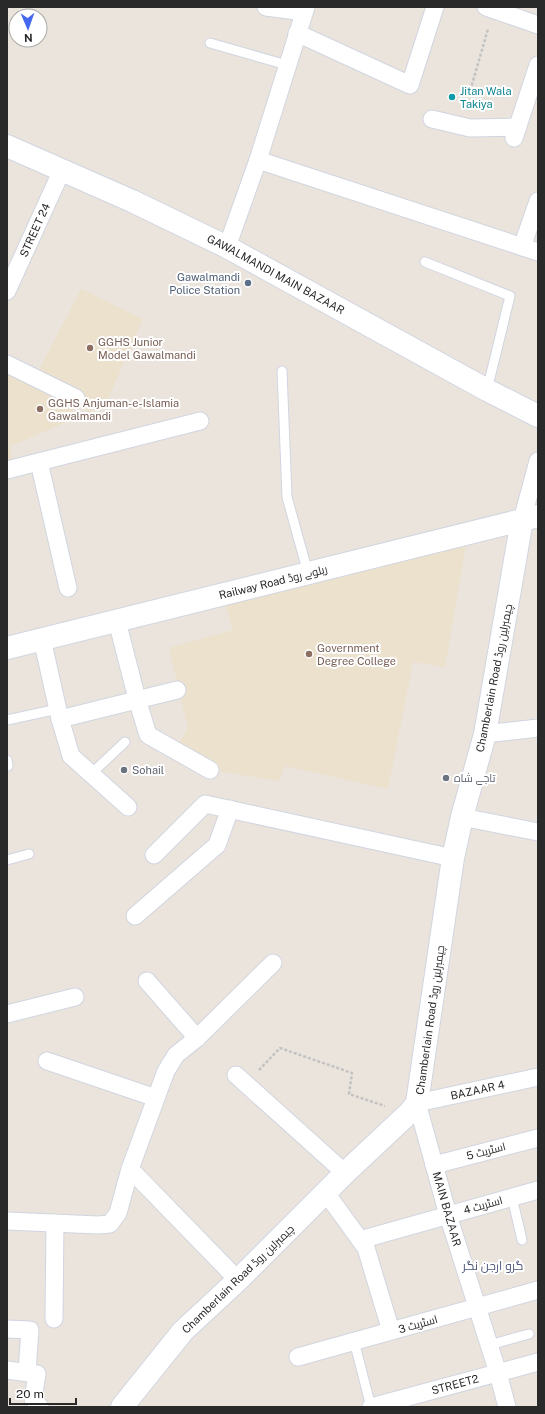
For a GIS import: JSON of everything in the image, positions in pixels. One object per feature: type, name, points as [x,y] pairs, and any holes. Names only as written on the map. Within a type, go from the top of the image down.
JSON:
[{"type":"street","points":[[227,247],[258,160],[305,10],[266,7]]},
{"type":"street","points":[[297,33],[410,85],[435,7]]},
{"type":"street","points":[[490,8],[538,25]]},
{"type":"street","points":[[432,119],[470,128],[516,132],[538,68]]},
{"type":"street","name":"GAWALMANDI MAIN BAZAAR","points":[[7,146],[227,247],[487,390],[538,416]]},
{"type":"street","points":[[258,160],[530,249],[538,201]]},
{"type":"street","name":"STREET 24","points":[[8,288],[62,170]]},
{"type":"street","points":[[7,364],[76,398]]},
{"type":"street","points":[[7,470],[200,421]]},
{"type":"street","points":[[530,518],[538,461]]},
{"type":"street","points":[[39,462],[68,588]]},
{"type":"street","name":"Railway Road ریلوے روڈ","points":[[7,648],[530,518]]},
{"type":"street","name":"Chamberlain Road چیمبرلین روڈ","points":[[122,1407],[183,1331],[238,1280],[345,1173],[413,1108],[453,858],[462,817],[486,734],[530,518]]},
{"type":"street","points":[[117,621],[148,735],[210,770]]},
{"type":"street","points":[[42,640],[59,714],[71,756],[128,807]]},
{"type":"street","points":[[59,714],[177,690]]},
{"type":"street","points":[[486,734],[538,728]]},
{"type":"street","points":[[154,855],[206,804],[453,858]]},
{"type":"street","points":[[135,916],[217,846],[230,809]]},
{"type":"street","points":[[462,817],[538,832]]},
{"type":"street","points":[[7,1221],[98,1225],[110,1224],[118,1213],[130,1169],[166,1071],[176,1055],[197,1038],[273,963]]},
{"type":"street","points":[[147,981],[197,1038]]},
{"type":"street","points":[[7,1014],[75,997]]},
{"type":"street","points":[[47,1061],[156,1098]]},
{"type":"street","name":"BAZAAR 4","points":[[413,1108],[538,1077]]},
{"type":"street","points":[[241,1079],[345,1173]]},
{"type":"street","name":"MAIN BAZAAR","points":[[413,1108],[434,1165],[448,1215],[498,1373],[507,1407]]},
{"type":"street","name":"اسٹریٹ 5","points":[[434,1165],[538,1138]]},
{"type":"street","points":[[130,1169],[238,1280]]},
{"type":"street","name":"اسٹریٹ 4","points":[[360,1240],[538,1190]]},
{"type":"street","points":[[326,1192],[366,1248],[391,1331]]},
{"type":"street","points":[[54,1319],[55,1223]]},
{"type":"street","name":"اسٹریٹ 3","points":[[298,1357],[538,1290]]},
{"type":"street","points":[[7,1329],[30,1330],[27,1372]]},
{"type":"street","name":"STREET2","points":[[371,1407],[538,1362]]},
{"type":"street","points":[[7,1370],[38,1374],[33,1399],[40,1407]]},
{"type":"lane","points":[[210,43],[287,65]]},
{"type":"lane","points":[[425,262],[510,296],[487,390]]},
{"type":"lane","points":[[282,370],[287,497],[308,573]]},
{"type":"lane","points":[[7,720],[59,714]]},
{"type":"lane","points":[[91,774],[125,742]]},
{"type":"lane","points":[[7,760],[7,766]]},
{"type":"lane","points":[[7,860],[29,854]]},
{"type":"lane","points":[[512,1197],[522,1240]]},
{"type":"lane","points":[[489,1345],[529,1334]]},
{"type":"lane","points":[[354,1341],[371,1407]]},
{"type":"path","points":[[468,95],[490,8]]},
{"type":"path","points":[[241,1079],[280,1048],[352,1073],[349,1094],[413,1108]]},
{"type":"shaded area","name":"GGHS Junior Model Gawalmandi","points":[[81,289],[143,319],[107,401],[89,413],[76,399],[71,420],[11,446],[12,469],[7,470],[7,364],[35,378]]},
{"type":"shaded area","name":"Government Degree College","points":[[468,533],[445,667],[413,662],[388,789],[285,766],[279,781],[210,770],[174,750],[188,728],[169,648],[233,630],[223,595]]},
{"type":"place","name":"Jitan Wala Takiya","points":[[452,97]]},
{"type":"place","name":"Gawalmandi Police Station","points":[[248,283]]},
{"type":"place","name":"GGHS Junior Model Gawalmandi","points":[[90,348]]},
{"type":"place","name":"GGHS Anjuman-e-Islamia Gawalmandi","points":[[40,409]]},
{"type":"place","name":"Government Degree College","points":[[309,654]]},
{"type":"place","name":"Sohail","points":[[124,770]]},
{"type":"place","name":"تاجے شاہ","points":[[446,778]]},
{"type":"district","name":"گرو ارجن نگر","points":[[493,1266]]}]
